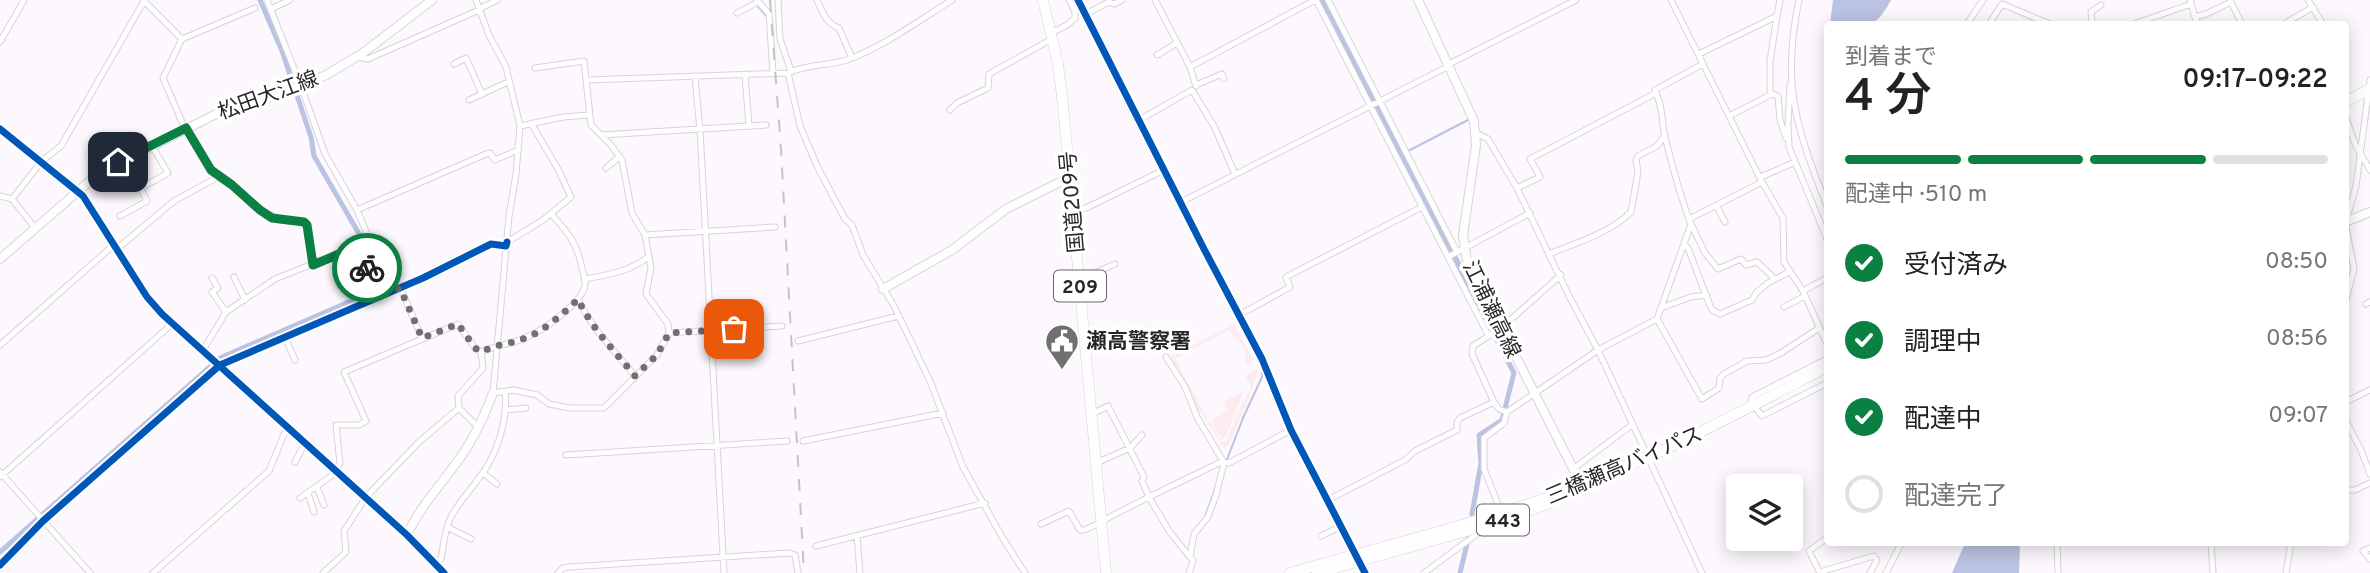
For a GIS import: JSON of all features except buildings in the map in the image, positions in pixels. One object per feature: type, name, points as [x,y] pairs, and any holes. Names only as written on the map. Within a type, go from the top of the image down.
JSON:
[{"type":"highway","name":"国道209号","points":[[1043,0],[1052,36],[1063,105],[1106,573]]},
{"type":"highway","points":[[2349,102],[2369,89]]},
{"type":"highway","name":"三橋瀬高バイパス","points":[[1784,393],[1824,369]]},
{"type":"highway","name":"三橋瀬高バイパス","points":[[1317,573],[1358,558],[1502,516],[1583,487],[1650,459],[1824,375]]},
{"type":"highway","name":"三橋瀬高バイパス","points":[[1290,573],[1481,527],[1502,516]]},
{"type":"street","points":[[0,42],[24,0]]},
{"type":"street","points":[[267,0],[297,88],[325,154],[357,210],[391,291]]},
{"type":"street","points":[[271,9],[290,0]]},
{"type":"street","name":"松田大江線","points":[[0,259],[99,173],[236,104],[280,95],[297,88],[356,57],[432,0]]},
{"type":"street","points":[[407,535],[417,514],[456,464],[493,393],[520,126],[501,55],[489,35],[475,0]]},
{"type":"street","points":[[356,57],[368,59],[497,0]]},
{"type":"street","points":[[778,0],[780,38],[790,72],[800,126],[845,219],[852,225],[863,255],[898,316],[943,413],[963,467],[1002,537],[1026,573]]},
{"type":"street","points":[[817,0],[827,21],[831,26],[839,28],[852,58]]},
{"type":"street","points":[[587,80],[790,72],[852,58],[886,42],[951,0]]},
{"type":"street","points":[[1069,0],[1075,12],[1074,18]]},
{"type":"street","points":[[1078,0],[1262,359],[1291,430],[1365,573]]},
{"type":"street","points":[[950,110],[957,103],[988,88],[989,74],[1052,36],[1074,18],[1109,2],[1114,4],[1122,0]]},
{"type":"street","points":[[1155,0],[1190,67],[1194,88],[1235,174]]},
{"type":"street","points":[[1190,67],[1316,0],[1459,251]]},
{"type":"street","points":[[1328,0],[1422,207],[1488,335]]},
{"type":"street","name":"江浦瀬高線","points":[[1418,0],[1471,111],[1476,133],[1459,251],[1583,487]]},
{"type":"street","points":[[1181,202],[1576,0]]},
{"type":"street","points":[[1671,0],[1783,218],[1783,251],[1789,272],[1804,293],[1824,338]]},
{"type":"street","points":[[1772,94],[1770,61],[1780,0]]},
{"type":"street","points":[[1799,0],[1792,34],[1791,82],[1800,131],[1824,197]]},
{"type":"street","points":[[1970,21],[1983,0]]},
{"type":"street","points":[[2308,0],[2321,21]]},
{"type":"street","points":[[12,199],[42,161],[61,146],[144,1],[182,40]]},
{"type":"street","points":[[737,13],[758,1],[769,14],[772,73]]},
{"type":"street","points":[[2142,21],[2190,2],[2196,21]]},
{"type":"street","points":[[2194,17],[2231,2],[2240,21]]},
{"type":"street","points":[[1991,21],[2001,4],[2043,21]]},
{"type":"street","points":[[2092,21],[2092,9],[2101,5]]},
{"type":"street","points":[[2289,21],[2313,7]]},
{"type":"street","points":[[255,8],[182,40],[163,78],[185,129],[211,170],[272,218],[304,222],[307,225],[313,265]]},
{"type":"street","points":[[1699,54],[1777,16]]},
{"type":"street","points":[[1157,55],[1177,43]]},
{"type":"street","points":[[454,64],[466,58],[482,94]]},
{"type":"street","points":[[493,393],[513,390],[537,395],[549,404],[570,408],[604,408],[657,355],[669,333],[668,324],[646,294],[651,268],[645,235],[632,213],[624,168],[619,157],[592,125],[584,61],[535,68]]},
{"type":"street","points":[[1703,64],[1655,90],[1663,109],[1665,135],[1678,186],[1705,253],[1718,268],[1741,259],[1746,265],[1757,262],[1775,279]]},
{"type":"street","points":[[1139,120],[1222,74],[1224,79]]},
{"type":"street","points":[[745,75],[749,126]]},
{"type":"street","points":[[695,77],[724,573]]},
{"type":"street","points":[[469,100],[508,82]]},
{"type":"street","points":[[1789,147],[1788,93],[1791,82]]},
{"type":"street","points":[[2349,209],[2356,187],[2369,89]]},
{"type":"street","points":[[1517,188],[1540,177],[1531,159],[1656,93]]},
{"type":"street","points":[[1731,116],[1772,94],[1778,96],[1780,120],[1789,147],[1824,233]]},
{"type":"street","points":[[520,126],[590,115]]},
{"type":"street","points":[[0,565],[43,521],[220,365],[400,288],[491,244],[507,244],[551,215],[571,197],[533,125]]},
{"type":"street","points":[[601,135],[766,125]]},
{"type":"street","points":[[2349,125],[2370,170]]},
{"type":"street","points":[[0,129],[78,191],[91,207],[147,297],[172,324],[366,497],[444,573]]},
{"type":"street","points":[[1476,133],[1488,139],[1530,213],[1703,573]]},
{"type":"street","points":[[1549,254],[1601,231],[1631,212],[1638,172],[1636,160],[1657,146],[1665,135]]},
{"type":"street","points":[[141,188],[168,173],[152,146]]},
{"type":"street","points":[[357,210],[486,154],[490,153],[495,160],[518,150]]},
{"type":"street","points":[[606,168],[619,157]]},
{"type":"street","points":[[125,159],[155,215]]},
{"type":"street","points":[[1505,412],[1598,350],[1657,319],[1690,221],[1795,162]]},
{"type":"street","points":[[1073,210],[1086,208],[1164,170]]},
{"type":"street","points":[[0,345],[116,246],[136,235],[155,215],[174,201],[220,176]]},
{"type":"street","points":[[883,289],[958,246],[1006,209],[1070,177]]},
{"type":"street","points":[[0,196],[12,199],[35,228]]},
{"type":"street","points":[[120,216],[147,201]]},
{"type":"street","points":[[1716,205],[1725,222]]},
{"type":"street","points":[[1239,315],[1290,287],[1286,277],[1422,207]]},
{"type":"street","points":[[2349,220],[2370,212]]},
{"type":"street","points":[[1449,256],[1530,213]]},
{"type":"street","points":[[481,352],[498,344],[530,337],[578,299],[585,285],[577,245],[551,215]]},
{"type":"street","points":[[645,235],[775,227]]},
{"type":"street","points":[[2349,240],[2354,263],[2349,290]]},
{"type":"street","points":[[1684,244],[1688,248],[1712,310],[1720,314],[1752,300],[1757,292],[1789,272]]},
{"type":"street","points":[[203,350],[226,312],[275,279],[358,246],[380,296]]},
{"type":"street","points":[[584,279],[615,274],[635,267],[648,257]]},
{"type":"street","points":[[1079,280],[1115,264]]},
{"type":"street","points":[[1505,412],[1494,402],[1472,354],[1473,346],[1500,329],[1560,275]]},
{"type":"street","points":[[234,276],[245,300]]},
{"type":"street","points":[[212,278],[218,288],[212,292],[226,312]]},
{"type":"street","points":[[2349,278],[2353,278]]},
{"type":"street","points":[[1784,307],[1824,280]]},
{"type":"street","points":[[400,288],[422,338]]},
{"type":"street","points":[[1661,308],[1684,299],[1707,295]]},
{"type":"street","points":[[578,299],[592,326],[609,342],[635,376]]},
{"type":"street","points":[[798,341],[898,316]]},
{"type":"street","points":[[1657,319],[1702,399],[1719,388],[1720,378],[1724,374],[1748,361],[1766,360],[1781,353],[1819,328]]},
{"type":"street","points":[[90,573],[1,474],[172,324]]},
{"type":"street","points":[[300,498],[337,471],[340,463],[336,425],[359,425],[366,421],[344,372],[458,324],[481,352],[483,368],[458,396],[459,408],[477,426]]},
{"type":"street","points":[[669,333],[782,327]]},
{"type":"street","points":[[285,337],[295,360]]},
{"type":"street","points":[[1167,357],[1185,387],[1197,417],[1227,463]]},
{"type":"street","points":[[1824,361],[1752,397],[1754,408],[1762,416],[1824,385]]},
{"type":"street","points":[[2349,400],[2370,390]]},
{"type":"street","points":[[435,563],[441,559],[443,539],[454,513],[496,448],[506,410],[505,392]]},
{"type":"street","points":[[1328,500],[1457,430],[1460,418],[1494,402]]},
{"type":"street","points":[[1091,414],[1108,406],[1144,477],[1142,481],[1149,497],[1169,531],[1194,561],[1189,573]]},
{"type":"street","points":[[323,573],[346,552],[344,531],[366,497],[420,441],[459,408]]},
{"type":"street","points":[[506,410],[526,408]]},
{"type":"street","points":[[1502,516],[1484,470],[1484,438],[1504,423],[1505,412]]},
{"type":"street","points":[[803,441],[943,413]]},
{"type":"street","points":[[1573,469],[1633,425]]},
{"type":"street","points":[[153,573],[269,471],[288,427]]},
{"type":"street","points":[[2349,429],[2370,474]]},
{"type":"street","points":[[1041,524],[1069,511],[1080,530],[1084,530],[1291,430]]},
{"type":"street","points":[[1096,463],[1130,447],[1142,435]]},
{"type":"street","points":[[566,455],[787,441]]},
{"type":"street","points":[[295,462],[305,443]]},
{"type":"street","points":[[1190,557],[1194,534],[1208,517],[1227,463]]},
{"type":"street","points":[[482,473],[498,484]]},
{"type":"street","points":[[2349,490],[2356,490],[2370,483]]},
{"type":"street","points":[[317,487],[324,505]]},
{"type":"street","points":[[308,494],[314,512]]},
{"type":"street","points":[[816,546],[985,503]]},
{"type":"street","points":[[1321,536],[1342,526]]},
{"type":"street","points":[[447,527],[471,539]]},
{"type":"street","points":[[1424,573],[1481,531],[1481,527]]},
{"type":"street","points":[[857,536],[860,573]]},
{"type":"street","points":[[1824,540],[1809,551],[1820,573],[1874,556],[1877,560],[1870,573]]},
{"type":"street","points":[[1886,573],[1900,546]]},
{"type":"street","points":[[2057,546],[2058,573]]},
{"type":"street","points":[[2211,546],[2213,573]]},
{"type":"street","points":[[2287,573],[2290,546]]},
{"type":"street","points":[[2370,548],[2363,551],[2370,559]]},
{"type":"street","points":[[558,573],[569,567],[795,555],[798,573]]},
{"type":"shaded area","points":[[1234,324],[1253,360],[1247,364],[1244,358],[1247,356],[1230,330],[1175,359],[1209,422],[1223,442],[1227,440],[1251,388],[1246,376],[1256,369],[1258,372],[1238,424],[1225,449],[1202,413],[1198,412],[1171,357]]},
{"type":"shaded area","points":[[1244,391],[1226,436],[1222,438],[1212,424],[1213,419],[1228,410],[1224,402]]},
{"type":"water","points":[[1319,0],[1326,0],[1481,302],[1476,306]]},
{"type":"water","points":[[1833,0],[1891,0],[1875,21],[1830,21]]},
{"type":"water","points":[[1964,546],[2020,546],[2019,573],[1952,573]]},
{"type":"waterway","points":[[0,552],[220,358],[383,287],[362,239],[314,156],[311,137],[282,51],[260,0]]},
{"type":"waterway","points":[[1075,0],[1086,22]]},
{"type":"waterway","points":[[757,5],[767,17]]},
{"type":"waterway","points":[[1117,83],[1159,169]]},
{"type":"waterway","points":[[1408,151],[1468,120]]},
{"type":"waterway","points":[[1162,174],[1262,368],[1262,377],[1226,462]]},
{"type":"waterway","points":[[1472,514],[1481,463],[1479,435],[1502,420],[1514,373],[1476,300]]},
{"type":"waterway","points":[[1205,517],[1216,486]]},
{"type":"waterway","points":[[1460,573],[1469,536]]},
{"type":"railway","points":[[770,0],[781,149],[804,573]]},
{"type":"cycle path","points":[[1078,0],[1262,359],[1291,430],[1365,573]]},
{"type":"cycle path","points":[[0,129],[83,196],[147,297],[162,314],[407,535],[444,573]]},
{"type":"cycle path","points":[[0,565],[43,521],[220,365],[423,278],[491,244],[506,246],[507,242]]},
{"type":"way so far","points":[[367,268],[380,296],[400,288],[422,338],[458,324],[481,352],[498,344],[530,337],[578,299],[592,326],[609,342],[635,376],[657,355],[669,333],[734,329]]},
{"type":"place","name":"瀬高警察署","points":[[1062,371]]},
{"type":"route","points":[[118,162],[186,128],[211,170],[260,210],[272,218],[304,222],[307,225],[313,265],[358,246],[367,268]]}]
